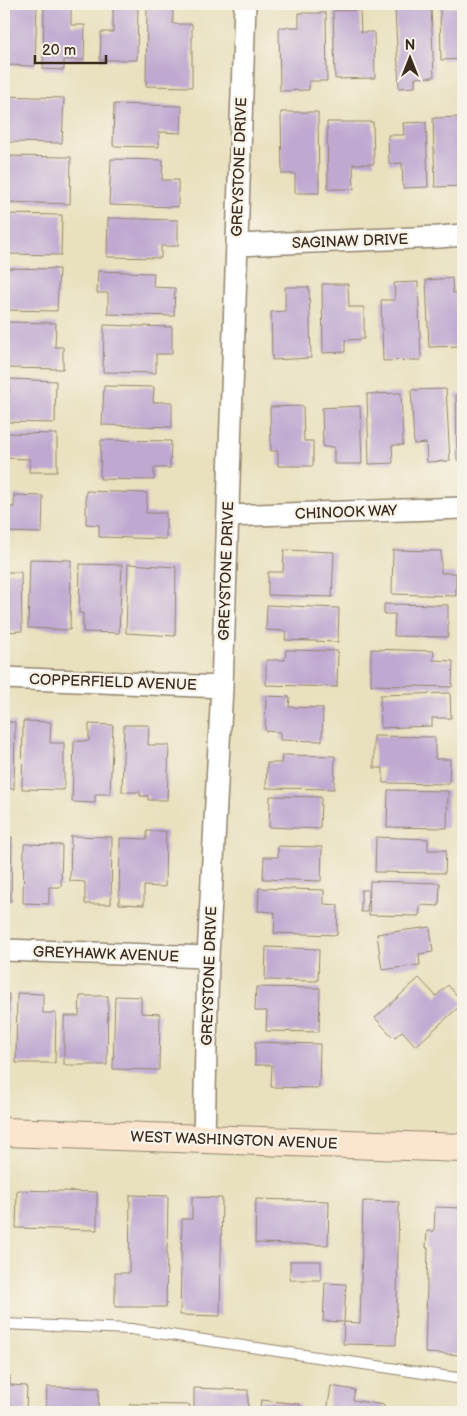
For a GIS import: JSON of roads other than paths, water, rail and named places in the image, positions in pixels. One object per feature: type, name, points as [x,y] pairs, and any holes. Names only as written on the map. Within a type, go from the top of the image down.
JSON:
[{"type":"main road","name":"WEST WASHINGTON AVENUE","points":[[4,1132],[463,1148]]},
{"type":"street","name":"GREYSTONE DRIVE","points":[[204,1139],[208,957],[222,687],[245,4]]},
{"type":"street","name":"SAGINAW DRIVE","points":[[237,245],[439,238],[463,235]]},
{"type":"street","name":"CHINOOK WAY","points":[[228,516],[463,508]]},
{"type":"street","name":"COPPERFIELD AVENUE","points":[[4,678],[222,687]]},
{"type":"street","name":"GREYHAWK AVENUE","points":[[4,950],[208,957]]},
{"type":"lane","points":[[4,1324],[131,1329],[463,1379]]}]
